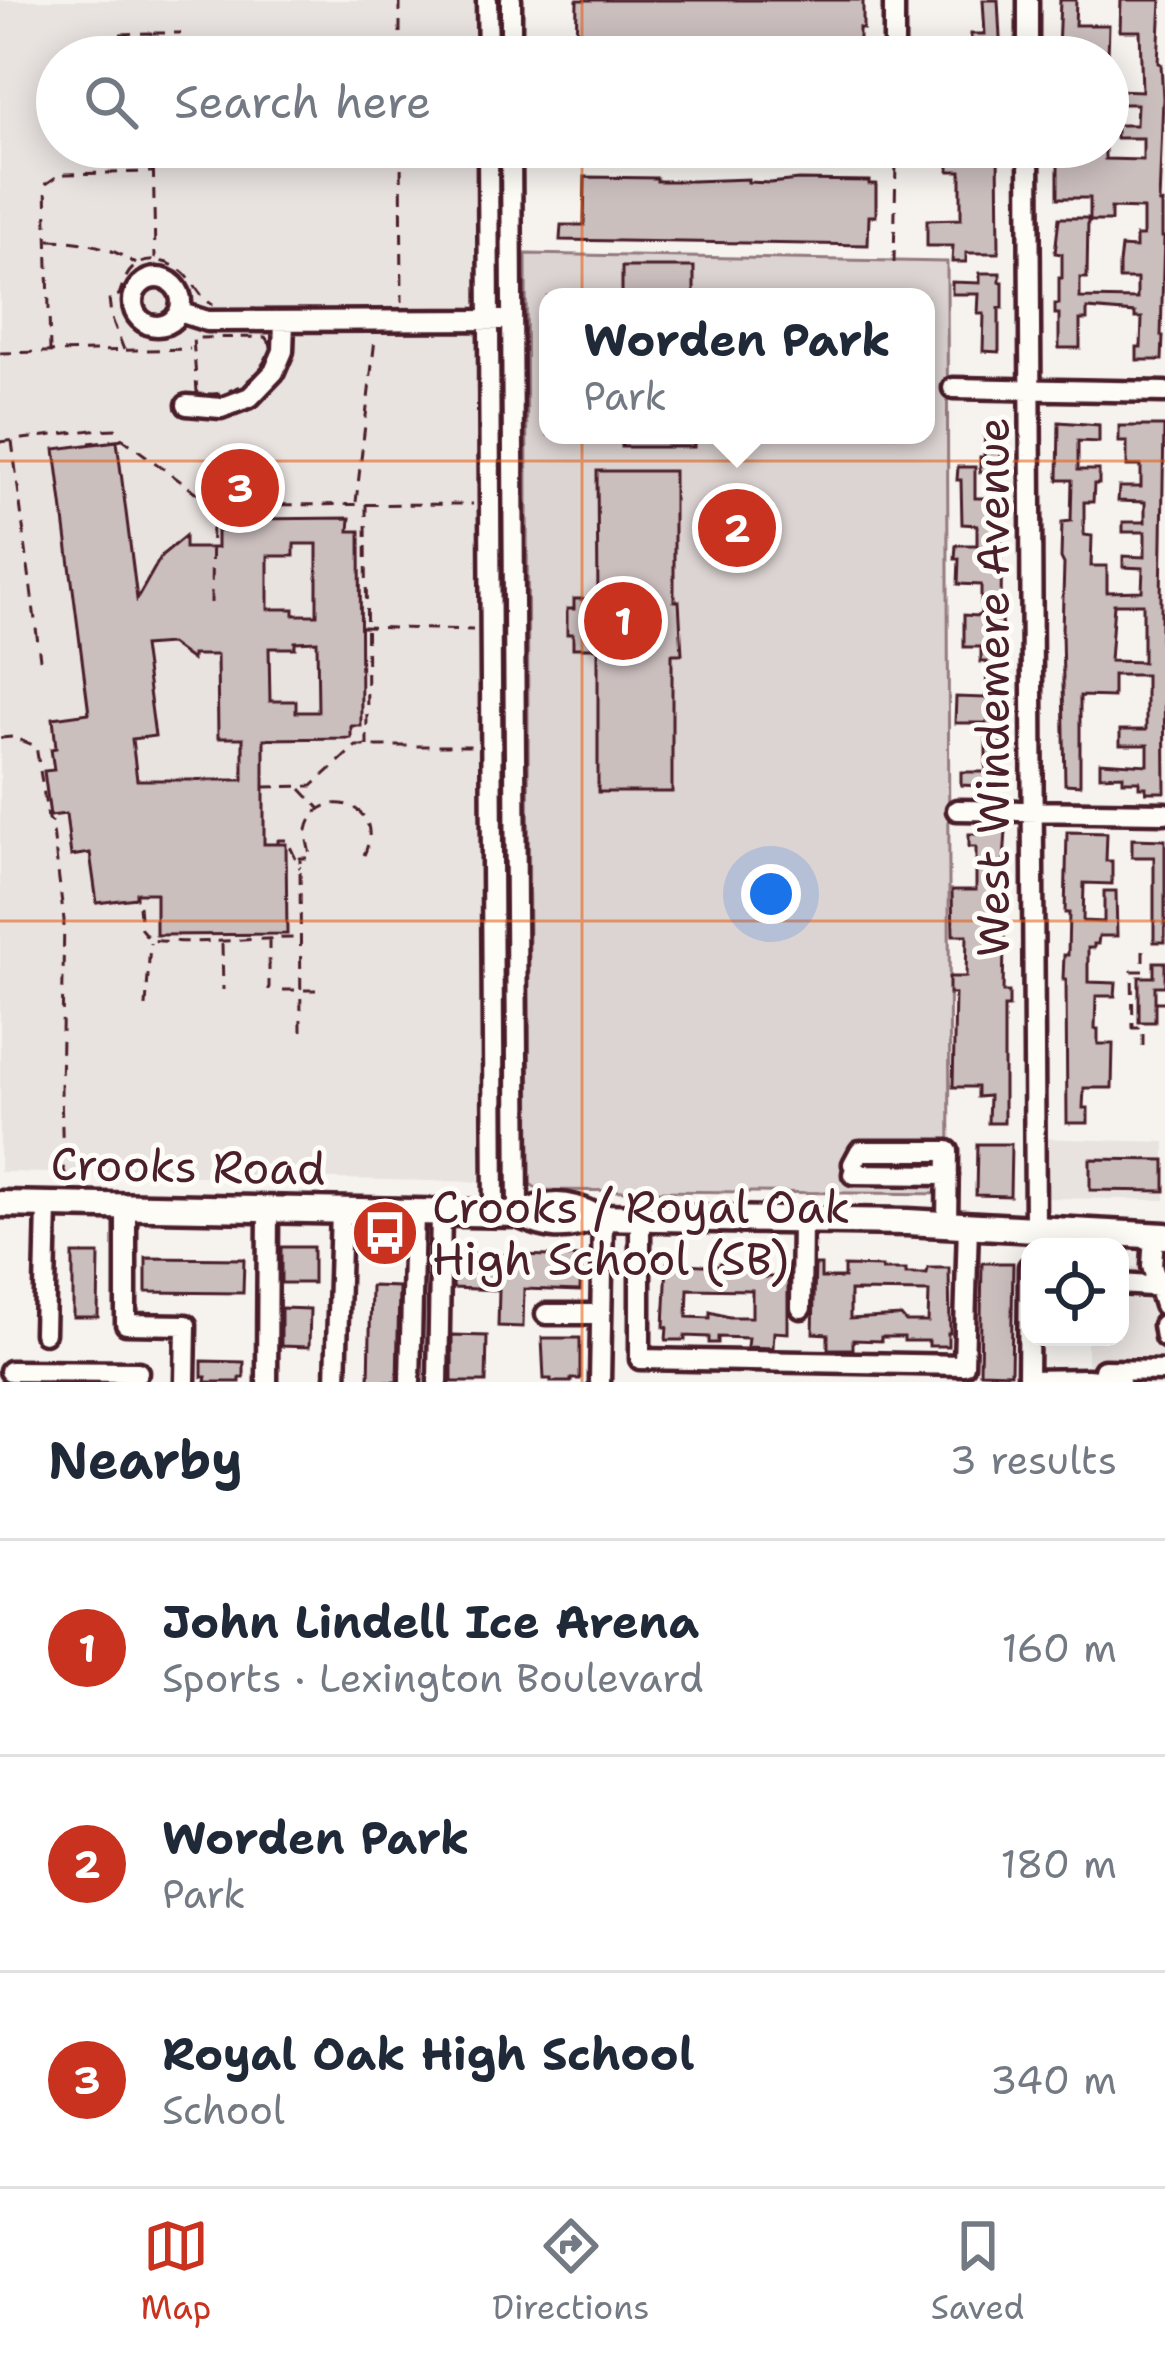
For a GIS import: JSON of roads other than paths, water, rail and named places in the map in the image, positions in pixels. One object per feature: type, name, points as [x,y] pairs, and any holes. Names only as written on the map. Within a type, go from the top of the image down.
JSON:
[{"type":"main road","name":"Crooks Road","points":[[0,1204],[506,1214],[575,1206],[599,1217],[957,1224],[1035,1228],[1095,1238]]},
{"type":"main road","name":"Crooks Road","points":[[1129,1238],[1160,1236]]},
{"type":"street","points":[[488,0],[488,36]]},
{"type":"street","points":[[511,0],[511,36]]},
{"type":"street","points":[[893,0],[894,36]]},
{"type":"street","points":[[1028,0],[1028,36]]},
{"type":"street","points":[[488,168],[494,1143],[506,1214]]},
{"type":"street","points":[[506,1214],[517,1141],[511,168]]},
{"type":"street","name":"West Windemere Avenue","points":[[1029,168],[1035,1228]]},
{"type":"street","points":[[179,313],[207,322],[513,320]]},
{"type":"street","points":[[187,404],[220,408],[250,397],[274,372],[283,351],[284,322]]},
{"type":"street","points":[[953,388],[1165,392]]},
{"type":"street","points":[[491,444],[514,443]]},
{"type":"street","points":[[491,584],[514,584]]},
{"type":"street","points":[[491,664],[514,664]]},
{"type":"street","points":[[957,810],[1165,813]]},
{"type":"street","points":[[492,876],[515,877]]},
{"type":"street","points":[[493,1010],[517,1021]]},
{"type":"street","points":[[494,1143],[517,1141]]},
{"type":"street","points":[[640,1217],[640,1359],[964,1365],[948,1151],[860,1151],[853,1169]]},
{"type":"street","points":[[44,1333],[47,1206]]},
{"type":"street","points":[[126,1207],[126,1324],[186,1325],[185,1382]]},
{"type":"street","points":[[267,1382],[268,1208]]},
{"type":"street","points":[[336,1382],[341,1210]]},
{"type":"street","points":[[410,1382],[413,1212]]},
{"type":"street","points":[[438,1382],[441,1213]]},
{"type":"street","points":[[599,1217],[600,1382]]},
{"type":"street","points":[[801,1308],[802,1220]]},
{"type":"street","points":[[1160,1236],[1152,1266],[1163,1308]]},
{"type":"street","points":[[1129,1289],[1163,1308]]},
{"type":"street","points":[[546,1314],[601,1314]]},
{"type":"street","points":[[1028,1346],[1028,1380],[1120,1382]]},
{"type":"street","points":[[1087,1379],[1101,1370],[1165,1371]]},
{"type":"street","points":[[10,1371],[33,1377],[138,1372]]},
{"type":"place","name":"Royal Oak High School","points":[[240,488]]},
{"type":"place","name":"Worden Park","points":[[737,528]]},
{"type":"place","name":"John Lindell Ice Arena","points":[[623,621]]},
{"type":"place","name":"Crooks / Royal Oak High School (SB)","points":[[385,1233]]}]
